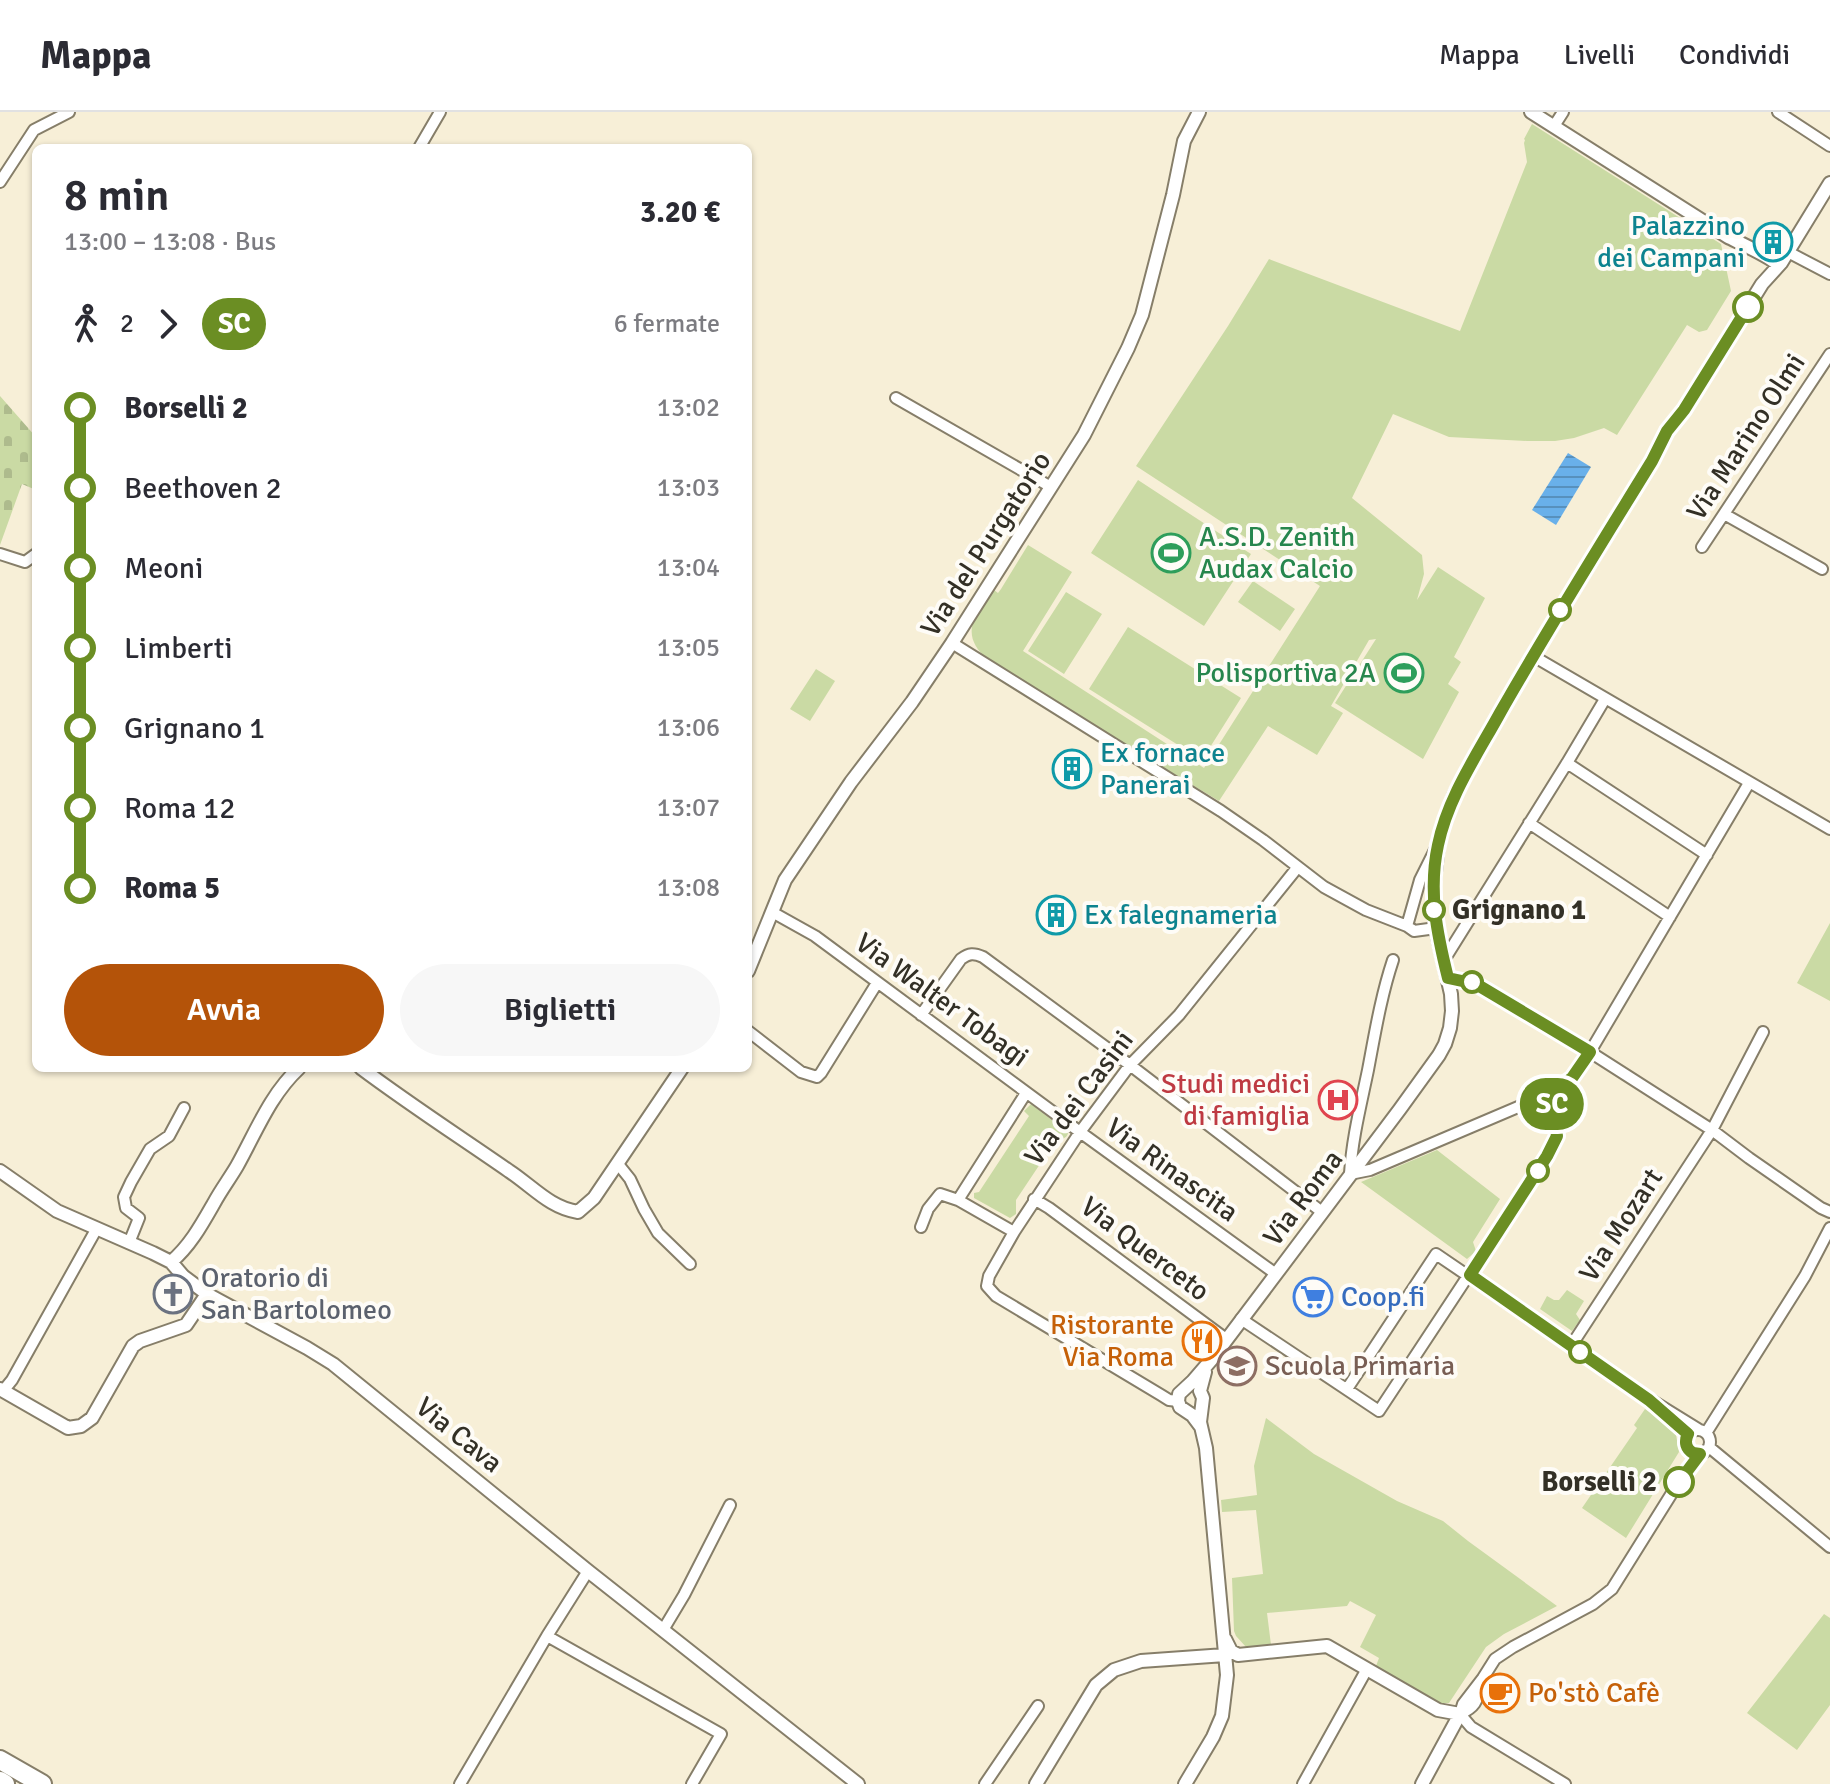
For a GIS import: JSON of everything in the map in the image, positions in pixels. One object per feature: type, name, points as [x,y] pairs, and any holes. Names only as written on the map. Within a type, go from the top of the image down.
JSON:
[{"type":"highway","points":[[0,1760],[42,1784]]},
{"type":"highway","points":[[0,1781],[5,1784]]},
{"type":"street","points":[[0,182],[34,130],[69,112]]},
{"type":"street","points":[[421,144],[440,112]]},
{"type":"street","name":"Via del Purgatorio","points":[[752,961],[785,880],[851,782],[952,643],[1084,435],[1142,315],[1184,141],[1199,112]]},
{"type":"street","points":[[1531,112],[1770,267],[1830,274]]},
{"type":"street","points":[[1554,126],[1563,112]]},
{"type":"street","points":[[1778,112],[1830,146]]},
{"type":"street","name":"Via Roma","points":[[1407,926],[1420,880],[1438,845],[1454,796],[1533,656],[1652,461],[1662,456],[1684,410],[1770,267],[1830,183]]},
{"type":"street","name":"Via Marino Olmi","points":[[1702,547],[1830,354]]},
{"type":"street","points":[[896,398],[1051,487]]},
{"type":"street","points":[[1724,514],[1822,569]]},
{"type":"street","points":[[0,554],[25,562],[32,557]]},
{"type":"street","points":[[952,643],[1221,811],[1324,887],[1414,931],[1436,928]]},
{"type":"street","points":[[1533,656],[1830,829]]},
{"type":"street","points":[[1444,960],[1605,699]]},
{"type":"street","points":[[1567,763],[1707,855]]},
{"type":"street","points":[[1393,960],[1385,982],[1350,1159],[1350,1174],[1370,1170],[1551,1093],[1572,1078],[1749,783]]},
{"type":"street","points":[[1529,823],[1670,917]]},
{"type":"street","name":"Via Roma","points":[[1178,1401],[1179,1394],[1193,1389],[1226,1339],[1400,1109],[1445,1044],[1452,1011],[1436,928],[1433,890],[1438,845]]},
{"type":"street","name":"Via dei Casini","points":[[1178,1401],[1169,1400],[996,1296],[987,1286],[989,1276],[1034,1199],[1130,1065],[1179,1015],[1297,868]]},
{"type":"street","name":"Via Walter Tobagi","points":[[772,912],[815,936],[1080,1132]]},
{"type":"street","points":[[921,1015],[961,959],[974,954],[983,957],[1322,1212]]},
{"type":"street","points":[[1448,978],[1476,984],[1590,1052],[1712,1130],[1830,1212]]},
{"type":"street","points":[[752,1034],[801,1072],[817,1077],[877,983]]},
{"type":"street","name":"Via Mozart","points":[[1571,1346],[1712,1130],[1763,1032]]},
{"type":"street","points":[[171,1262],[181,1254],[199,1229],[270,1104],[295,1072]]},
{"type":"street","points":[[366,1072],[554,1205],[578,1212],[587,1206],[618,1164],[679,1072]]},
{"type":"street","points":[[958,1200],[1026,1093]]},
{"type":"street","points":[[1241,1319],[1379,1411],[1547,1156],[1557,1136],[1551,1093]]},
{"type":"street","points":[[129,1243],[139,1218],[126,1208],[124,1197],[150,1149],[169,1136],[184,1108]]},
{"type":"street","name":"Via Rinascita","points":[[1080,1132],[1276,1274]]},
{"type":"street","points":[[618,1164],[630,1179],[658,1233],[690,1264]]},
{"type":"street","name":"Via Cava","points":[[0,1171],[57,1211],[171,1262],[183,1276],[207,1294],[333,1364],[858,1784]]},
{"type":"street","points":[[921,1227],[928,1209],[940,1194],[958,1200],[1014,1232]]},
{"type":"street","name":"Via Querceto","points":[[1034,1199],[1226,1339]]},
{"type":"street","points":[[97,1228],[12,1380],[2,1390],[68,1428],[81,1426],[92,1418],[133,1346],[186,1325],[207,1294]]},
{"type":"street","points":[[1830,1228],[1805,1276],[1697,1432],[1685,1442],[1830,1547]]},
{"type":"street","points":[[1036,1784],[1096,1685],[1114,1670],[1141,1661],[1327,1646],[1438,1710],[1460,1714],[1472,1709],[1483,1678],[1495,1659],[1593,1604],[1612,1589],[1709,1438],[1436,1254],[1347,1389]]},
{"type":"street","points":[[1185,1784],[1222,1716],[1232,1655],[1223,1632],[1206,1448],[1201,1427],[1203,1398],[1193,1389]]},
{"type":"street","points":[[1178,1401],[1201,1427]]},
{"type":"street","points":[[1189,1412],[1201,1405]]},
{"type":"street","points":[[663,1630],[730,1505]]},
{"type":"street","points":[[460,1784],[588,1571]]},
{"type":"street","points":[[547,1636],[721,1734],[692,1784]]},
{"type":"street","points":[[1303,1784],[1367,1669]]},
{"type":"street","points":[[985,1784],[1038,1706]]},
{"type":"street","points":[[1422,1784],[1460,1714]]},
{"type":"street","points":[[1460,1714],[1471,1727],[1565,1784]]},
{"type":"green space","points":[[1532,124],[1721,244],[1731,291],[1707,330],[1699,332],[1687,325],[1617,435],[1604,428],[1555,441],[1449,437],[1393,414],[1352,498],[1422,555],[1424,574],[1417,600],[1438,567],[1485,598],[1454,657],[1461,662],[1448,684],[1459,692],[1423,759],[1335,703],[1376,639],[1369,640],[1331,706],[1343,713],[1317,755],[1268,726],[1219,801],[1011,676],[983,655],[973,640],[973,623],[994,590],[998,593],[1001,589],[1028,545],[1072,572],[1023,651],[1204,768],[1320,586],[1136,466],[1269,259],[1460,331],[1527,162],[1524,139]]},
{"type":"green space","points":[[0,396],[32,432],[32,488],[22,484],[0,545]]},
{"type":"green space","name":"A.S.D. Zenith Audax Calcio","points":[[1138,480],[1251,554],[1204,626],[1091,553]]},
{"type":"green space","points":[[1253,581],[1295,609],[1280,631],[1238,602]]},
{"type":"green space","points":[[1066,592],[1102,614],[1064,674],[1028,651]]},
{"type":"green space","points":[[1128,627],[1241,698],[1202,760],[1089,689]]},
{"type":"green space","points":[[816,669],[835,681],[810,721],[790,709]]},
{"type":"green space","points":[[1830,923],[1830,1001],[1797,983]]},
{"type":"green space","points":[[1031,1104],[1068,1133],[1065,1138],[1056,1140],[1016,1200],[1016,1214],[1010,1218],[974,1198],[974,1193],[979,1192],[1029,1116],[1024,1111]]},
{"type":"green space","points":[[1437,1150],[1500,1199],[1473,1242],[1476,1251],[1467,1259],[1361,1182]]},
{"type":"green space","points":[[1567,1290],[1584,1301],[1576,1314],[1580,1320],[1572,1331],[1540,1309],[1547,1296],[1559,1300]]},
{"type":"green space","points":[[1645,1409],[1675,1429],[1679,1452],[1626,1538],[1582,1508],[1637,1428],[1634,1425]]},
{"type":"green space","points":[[1266,1418],[1314,1454],[1397,1501],[1443,1521],[1557,1606],[1486,1647],[1449,1703],[1440,1703],[1376,1666],[1379,1658],[1360,1647],[1376,1615],[1350,1601],[1347,1606],[1267,1613],[1271,1645],[1246,1647],[1234,1631],[1232,1578],[1263,1574],[1256,1510],[1222,1512],[1221,1500],[1257,1495],[1254,1466]]},
{"type":"green space","points":[[1824,1614],[1830,1618],[1830,1705],[1797,1750],[1747,1713]]},
{"type":"water","points":[[1568,453],[1591,467],[1556,525],[1532,510]]},
{"type":"bus line","name":"SC","points":[[1679,1482],[1700,1454],[1693,1453],[1686,1446],[1688,1434],[1649,1400],[1470,1275],[1557,1136],[1551,1093],[1572,1078],[1590,1052],[1476,984],[1448,978],[1436,928],[1433,890],[1443,826],[1471,764],[1667,431],[1684,410],[1748,307]]},
{"type":"place","name":"Palazzino dei Campani","points":[[1773,242]]},
{"type":"place","name":"A.S.D. Zenith Audax Calcio","points":[[1171,553]]},
{"type":"place","name":"Polisportiva 2A","points":[[1404,673]]},
{"type":"place","name":"Ex fornace Panerai","points":[[1072,769]]},
{"type":"place","name":"Grignano 1","points":[[1434,910]]},
{"type":"place","name":"Ex falegnameria","points":[[1056,915]]},
{"type":"place","name":"Studi medici di famiglia","points":[[1338,1100]]},
{"type":"place","name":"Oratorio di San Bartolomeo","points":[[173,1294]]},
{"type":"place","name":"Coop.fi","points":[[1313,1297]]},
{"type":"place","name":"Ristorante Via Roma","points":[[1202,1341]]},
{"type":"place","name":"Scuola Primaria","points":[[1237,1366]]},
{"type":"place","name":"Borselli 2","points":[[1679,1482]]},
{"type":"place","name":"Po'stò Cafè","points":[[1500,1693]]}]
